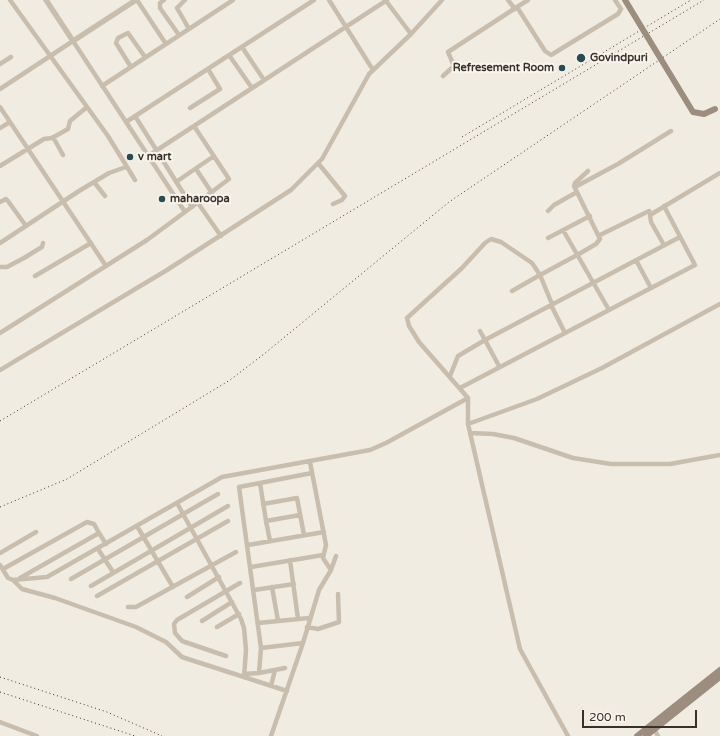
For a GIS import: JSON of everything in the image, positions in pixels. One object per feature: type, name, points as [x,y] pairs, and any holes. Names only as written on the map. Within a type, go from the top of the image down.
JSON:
[{"type":"main road","points":[[625,0],[693,112],[704,114],[718,108]]},
{"type":"main road","points":[[646,736],[653,727],[720,670]]},
{"type":"main road","points":[[637,736],[653,727],[720,677]]},
{"type":"street","points":[[10,0],[108,136],[126,167],[136,180]]},
{"type":"street","points":[[46,0],[185,212]]},
{"type":"street","points":[[0,89],[137,0],[166,44]]},
{"type":"street","points":[[164,0],[160,3],[160,8],[179,35]]},
{"type":"street","points":[[185,0],[177,8],[189,29]]},
{"type":"street","points":[[102,86],[232,0]]},
{"type":"street","points":[[126,122],[314,0]]},
{"type":"street","points":[[329,0],[373,70]]},
{"type":"street","points":[[0,370],[221,236],[291,190],[318,163],[339,129],[366,78],[411,34],[442,0]]},
{"type":"street","points":[[508,0],[516,8],[545,51],[551,54],[618,14],[620,9],[615,0]]},
{"type":"street","points":[[443,76],[454,66],[447,55],[448,52],[528,0]]},
{"type":"street","points":[[148,156],[387,1],[411,34]]},
{"type":"street","points":[[131,67],[116,43],[118,38],[128,33],[145,57]]},
{"type":"street","points":[[242,47],[264,80]]},
{"type":"street","points":[[229,55],[252,88]]},
{"type":"street","points":[[0,64],[11,57]]},
{"type":"street","points":[[190,108],[220,89],[208,69]]},
{"type":"street","points":[[0,107],[106,266]]},
{"type":"street","points":[[0,166],[27,148],[69,129],[70,121],[87,107]]},
{"type":"street","points":[[135,116],[192,207]]},
{"type":"street","points":[[0,128],[10,122]]},
{"type":"street","points":[[0,333],[147,240],[230,179],[194,126]]},
{"type":"street","points":[[548,211],[576,189],[671,131]]},
{"type":"street","points":[[53,137],[63,155]]},
{"type":"street","points":[[176,182],[214,156]]},
{"type":"street","points":[[318,163],[345,196],[342,200],[333,204]]},
{"type":"street","points":[[0,243],[94,182],[109,173],[126,167]]},
{"type":"street","points":[[196,169],[212,193]]},
{"type":"street","points":[[512,291],[579,254],[599,241],[600,235],[576,189],[575,183],[588,171]]},
{"type":"street","points":[[664,245],[649,217],[664,206],[720,173]]},
{"type":"street","points":[[94,182],[105,196]]},
{"type":"street","points":[[0,202],[6,199],[26,226]]},
{"type":"street","points":[[198,203],[221,236]]},
{"type":"street","points":[[460,388],[695,264],[664,206]]},
{"type":"street","points":[[600,235],[649,210]]},
{"type":"street","points":[[548,238],[590,216]]},
{"type":"street","points":[[563,230],[579,254],[608,310]]},
{"type":"street","points":[[450,376],[457,357],[485,340],[680,237]]},
{"type":"street","points":[[565,333],[540,275],[532,263],[501,242],[491,240],[485,243],[462,268],[408,315],[408,323],[414,336],[468,398],[468,424],[520,648],[568,736]]},
{"type":"street","points":[[0,267],[7,267],[18,262],[42,247],[43,243]]},
{"type":"street","points":[[35,276],[91,243]]},
{"type":"street","points":[[636,260],[651,288]]},
{"type":"street","points":[[468,424],[537,399],[602,368],[720,304]]},
{"type":"street","points":[[480,331],[500,366]]},
{"type":"street","points":[[106,544],[94,524],[88,522],[1,567],[8,578],[15,580],[50,576],[98,549],[222,477],[310,462],[376,448],[468,398]]},
{"type":"street","points":[[470,433],[493,434],[514,438],[573,458],[611,464],[642,466],[670,464],[720,455]]},
{"type":"street","points":[[310,462],[324,532],[326,548],[323,555],[331,570]]},
{"type":"street","points":[[259,673],[261,648],[239,487],[312,474]]},
{"type":"street","points":[[260,483],[270,541]]},
{"type":"street","points":[[71,579],[218,494]]},
{"type":"street","points":[[263,504],[297,498],[304,535]]},
{"type":"street","points":[[177,503],[239,614],[244,628],[244,675]]},
{"type":"street","points":[[91,586],[228,506]]},
{"type":"street","points":[[266,521],[300,515]]},
{"type":"street","points":[[97,596],[228,521]]},
{"type":"street","points":[[137,526],[174,587]]},
{"type":"street","points":[[0,553],[36,532]]},
{"type":"street","points":[[248,545],[324,532]]},
{"type":"street","points":[[15,580],[99,533]]},
{"type":"street","points":[[98,549],[113,572]]},
{"type":"street","points":[[128,607],[136,607],[236,552]]},
{"type":"street","points":[[251,566],[323,555]]},
{"type":"street","points":[[271,736],[303,643],[319,590],[331,570],[336,556]]},
{"type":"street","points":[[290,560],[298,619]]},
{"type":"street","points":[[187,597],[219,577]]},
{"type":"street","points":[[15,580],[22,589],[55,598],[136,627],[166,642],[182,657],[244,675],[287,691]]},
{"type":"street","points":[[226,656],[182,641],[175,633],[174,624],[177,620],[240,583]]},
{"type":"street","points":[[254,590],[294,584]]},
{"type":"street","points":[[272,588],[278,621]]},
{"type":"street","points":[[307,627],[318,629],[339,622],[338,594]]},
{"type":"street","points":[[202,621],[232,602]]},
{"type":"street","points":[[217,627],[239,614]]},
{"type":"street","points":[[258,623],[310,618]]},
{"type":"street","points":[[261,648],[303,643]]},
{"type":"street","points":[[244,675],[285,668]]},
{"type":"street","points":[[271,686],[275,670]]},
{"type":"street","points":[[0,722],[38,736]]},
{"type":"street","points":[[653,727],[658,736]]},
{"type":"railway","points":[[462,137],[691,0]]},
{"type":"railway","points":[[0,421],[704,0]]},
{"type":"railway","points":[[0,507],[67,479],[230,380],[264,354],[449,202],[720,19]]},
{"type":"railway","points":[[0,677],[107,712],[162,736]]},
{"type":"railway","points":[[0,692],[135,736]]},
{"type":"place","name":"Govindpuri","points":[[581,58]]},
{"type":"place","name":"Refresement Room","points":[[562,68]]},
{"type":"place","name":"v mart","points":[[130,157]]},
{"type":"place","name":"maharoopa","points":[[162,199]]}]
